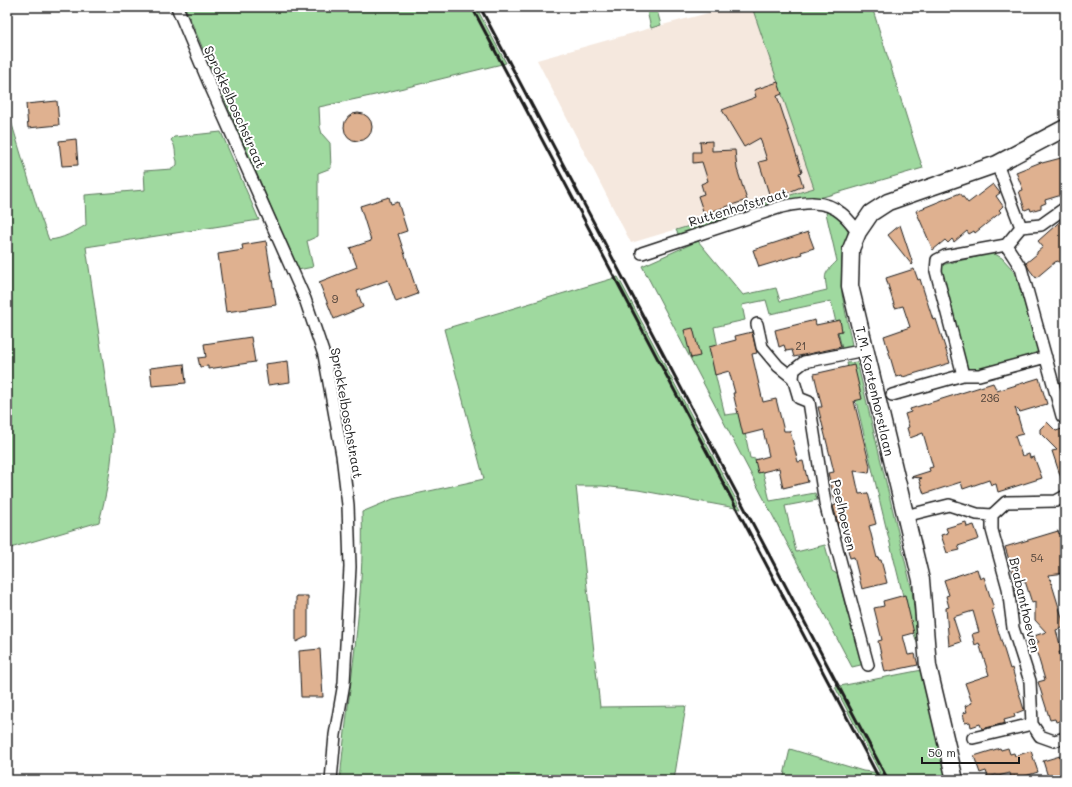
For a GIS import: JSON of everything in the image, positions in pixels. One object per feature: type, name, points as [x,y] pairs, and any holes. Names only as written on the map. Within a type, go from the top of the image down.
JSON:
[{"type":"street","name":"Sprokkelboschstraat","points":[[177,7],[212,90],[305,299],[324,355],[342,455],[348,505],[350,567],[344,683],[335,736],[331,780]]},
{"type":"street","name":"T.M. Kortenhorstlaan","points":[[955,780],[928,666],[921,580],[850,286],[851,249],[858,232],[872,213],[888,202],[997,164],[1065,128]]},
{"type":"street","points":[[997,164],[1020,227]]},
{"type":"street","name":"Ruttenhofstraat","points":[[642,253],[781,207],[804,202],[830,205],[842,213],[858,232]]},
{"type":"street","points":[[963,375],[936,271],[937,260],[945,256],[1006,245],[1020,227],[1041,225],[1065,208]]},
{"type":"street","points":[[1006,245],[1021,268],[1062,416],[1065,419]]},
{"type":"street","points":[[757,324],[762,347],[778,366],[793,378]]},
{"type":"street","points":[[793,378],[794,370],[804,362],[865,350]]},
{"type":"street","points":[[892,394],[963,375],[979,375],[1046,357]]},
{"type":"street","name":"Peelhoeven","points":[[793,378],[799,398],[809,402],[826,503],[868,665]]},
{"type":"street","points":[[905,516],[949,505],[977,514],[992,515],[1006,502],[1056,501],[1065,496]]},
{"type":"street","name":"Brabanthoeven","points":[[992,515],[992,530],[1008,588],[1013,628],[1030,681],[1032,724]]},
{"type":"street","points":[[973,738],[1032,724],[1040,736],[1054,741],[1065,738]]},
{"type":"shaded area","points":[[731,7],[752,7],[814,188],[631,243],[537,60]]},
{"type":"green space","points":[[185,7],[476,7],[506,63],[319,107],[320,127],[322,134],[330,143],[331,168],[318,173],[318,236],[307,241],[313,267],[298,270]]},
{"type":"green space","points":[[646,7],[656,7],[661,25],[651,28]]},
{"type":"green space","points":[[752,7],[872,7],[923,168],[754,217],[751,207],[814,188]]},
{"type":"green space","points":[[7,108],[37,207],[49,240],[64,237],[86,225],[85,195],[145,190],[144,171],[172,169],[177,165],[175,148],[171,140],[174,137],[221,132],[259,220],[86,247],[113,430],[109,477],[99,522],[7,549]]},
{"type":"green space","points":[[828,210],[845,220],[848,232],[848,241],[842,258],[842,294],[853,350],[843,353],[831,301],[770,314],[766,300],[742,305],[745,320],[714,327],[722,367],[714,369],[725,415],[741,413],[750,458],[760,460],[770,501],[815,493],[817,500],[785,506],[796,552],[825,545],[832,571],[837,574],[848,616],[853,617],[865,664],[852,667],[642,266],[698,241],[743,295],[776,288],[780,301],[827,290],[825,277],[827,271],[837,261],[826,213]]},
{"type":"green space","points":[[739,211],[742,221],[680,238],[676,230]]},
{"type":"green space","points":[[993,253],[1002,258],[1013,270],[1019,284],[1038,351],[1031,356],[964,373],[937,266]]},
{"type":"green space","points":[[618,277],[741,509],[638,490],[602,486],[576,486],[600,707],[686,706],[674,780],[340,780],[361,579],[362,512],[393,499],[484,479],[444,329]]},
{"type":"green space","points":[[857,362],[912,590],[918,645],[909,620],[847,363]]},
{"type":"green space","points":[[922,670],[947,780],[902,780],[881,774],[884,780],[783,780],[790,749],[863,771],[880,773],[835,687]]},
{"type":"building","points":[[778,82],[782,94],[777,96],[802,172],[799,173],[803,186],[771,200],[759,162],[767,160],[760,138],[744,147],[722,110],[756,97],[754,90]]},
{"type":"building","points":[[57,101],[59,125],[28,128],[26,104]]},
{"type":"building","points":[[358,113],[368,117],[372,127],[368,137],[358,141],[348,137],[344,127],[348,117]]},
{"type":"building","points":[[76,139],[78,165],[62,166],[59,141]]},
{"type":"building","points":[[712,141],[712,151],[735,150],[737,169],[747,200],[704,214],[698,196],[704,194],[701,184],[708,181],[702,162],[693,163],[693,152],[701,152],[700,142]]},
{"type":"building","points":[[1061,158],[1065,173],[1065,194],[1045,200],[1046,203],[1041,205],[1041,208],[1031,211],[1030,208],[1025,210],[1019,191],[1023,190],[1016,172],[1041,162]]},
{"type":"building","points":[[993,184],[1000,193],[996,196],[1003,206],[999,210],[1001,212],[975,233],[974,231],[969,234],[967,231],[954,242],[952,239],[948,243],[945,240],[933,250],[916,211],[960,193],[968,203]]},
{"type":"building","points":[[389,197],[391,204],[398,202],[407,231],[398,234],[418,294],[396,302],[388,280],[357,291],[363,307],[334,319],[319,282],[357,267],[350,248],[371,241],[360,206]]},
{"type":"building","points":[[1065,217],[1065,270],[1058,261],[1036,278],[1026,263],[1043,247],[1038,241]]},
{"type":"building","points":[[900,225],[913,264],[912,265],[888,235]]},
{"type":"building","points":[[808,232],[814,248],[801,252],[802,254],[759,267],[753,250]]},
{"type":"building","points":[[266,241],[276,305],[226,312],[218,254],[243,250],[242,245]]},
{"type":"building","points":[[914,269],[918,280],[920,279],[933,320],[936,319],[950,363],[903,377],[902,375],[896,377],[884,336],[910,327],[903,306],[895,308],[886,278]]},
{"type":"building","points":[[815,320],[816,325],[840,320],[842,331],[837,332],[841,347],[794,357],[792,350],[786,351],[784,345],[779,347],[775,330]]},
{"type":"building","points":[[693,328],[700,356],[691,358],[684,330]]},
{"type":"building","points":[[752,332],[757,353],[752,354],[763,402],[776,399],[784,431],[790,431],[798,462],[803,461],[808,482],[783,488],[779,468],[758,473],[755,460],[769,456],[763,430],[743,435],[729,371],[715,375],[709,347],[736,340],[735,336]]},
{"type":"building","points":[[251,337],[255,362],[208,369],[208,366],[200,367],[198,358],[206,357],[204,344]]},
{"type":"building","points":[[288,361],[290,382],[268,385],[265,364]]},
{"type":"building","points":[[184,364],[186,383],[152,386],[150,368]]},
{"type":"building","points":[[854,365],[862,399],[854,401],[870,466],[869,473],[854,471],[859,494],[868,493],[876,524],[869,526],[877,558],[878,557],[879,560],[881,560],[887,583],[862,589],[854,557],[850,558],[842,526],[839,527],[833,506],[836,505],[828,473],[834,472],[818,407],[822,407],[814,374]]},
{"type":"building","points":[[1039,378],[1047,404],[1020,412],[1015,407],[1023,434],[1015,436],[1022,456],[1029,454],[1030,458],[1034,457],[1042,478],[998,492],[996,484],[991,485],[989,480],[963,489],[961,482],[924,494],[919,479],[922,478],[911,477],[930,471],[929,468],[933,467],[923,433],[910,438],[907,428],[909,427],[905,414],[911,412],[910,409],[993,383],[997,391]]},
{"type":"building","points":[[1047,422],[1056,431],[1065,428],[1065,484],[1063,484],[1052,451],[1057,450],[1040,433],[1040,429]]},
{"type":"building","points":[[966,522],[967,527],[974,525],[979,539],[958,546],[960,550],[947,553],[941,535],[948,533],[946,528]]},
{"type":"building","points":[[1058,531],[1059,534],[1065,532],[1065,573],[1049,575],[1065,627],[1056,630],[1062,652],[1059,652],[1065,672],[1065,719],[1056,722],[1055,719],[1050,720],[1038,682],[1045,680],[1034,643],[1039,642],[1034,636],[1046,632],[1035,620],[1035,602],[1032,603],[1025,581],[1016,583],[1005,547]]},
{"type":"building","points":[[977,569],[980,579],[984,577],[994,609],[992,610],[998,630],[1010,669],[1012,668],[1024,710],[1014,714],[1015,717],[1004,720],[1005,723],[982,729],[980,724],[971,727],[970,722],[965,723],[963,713],[967,712],[965,706],[972,703],[965,683],[989,675],[979,643],[975,645],[972,634],[979,632],[973,611],[953,617],[961,642],[949,646],[946,608],[949,607],[946,596],[949,595],[944,580]]},
{"type":"building","points":[[905,595],[914,633],[903,636],[908,655],[915,654],[918,665],[885,672],[878,641],[882,640],[874,608],[884,606],[883,601]]},
{"type":"building","points":[[296,596],[308,596],[308,636],[296,642]]},
{"type":"building","points":[[320,649],[323,697],[301,697],[299,651]]},
{"type":"building","points":[[1000,748],[1001,750],[1008,748],[1010,754],[1014,753],[1015,756],[1031,751],[1038,772],[1016,779],[1015,776],[1011,777],[1010,773],[988,777],[986,771],[980,773],[974,756]]},
{"type":"building","points":[[1060,756],[1060,759],[1065,757],[1065,780],[1049,780],[1043,761]]},
{"type":"railway","points":[[472,7],[880,780]]},
{"type":"railway","points":[[480,7],[888,780]]}]
